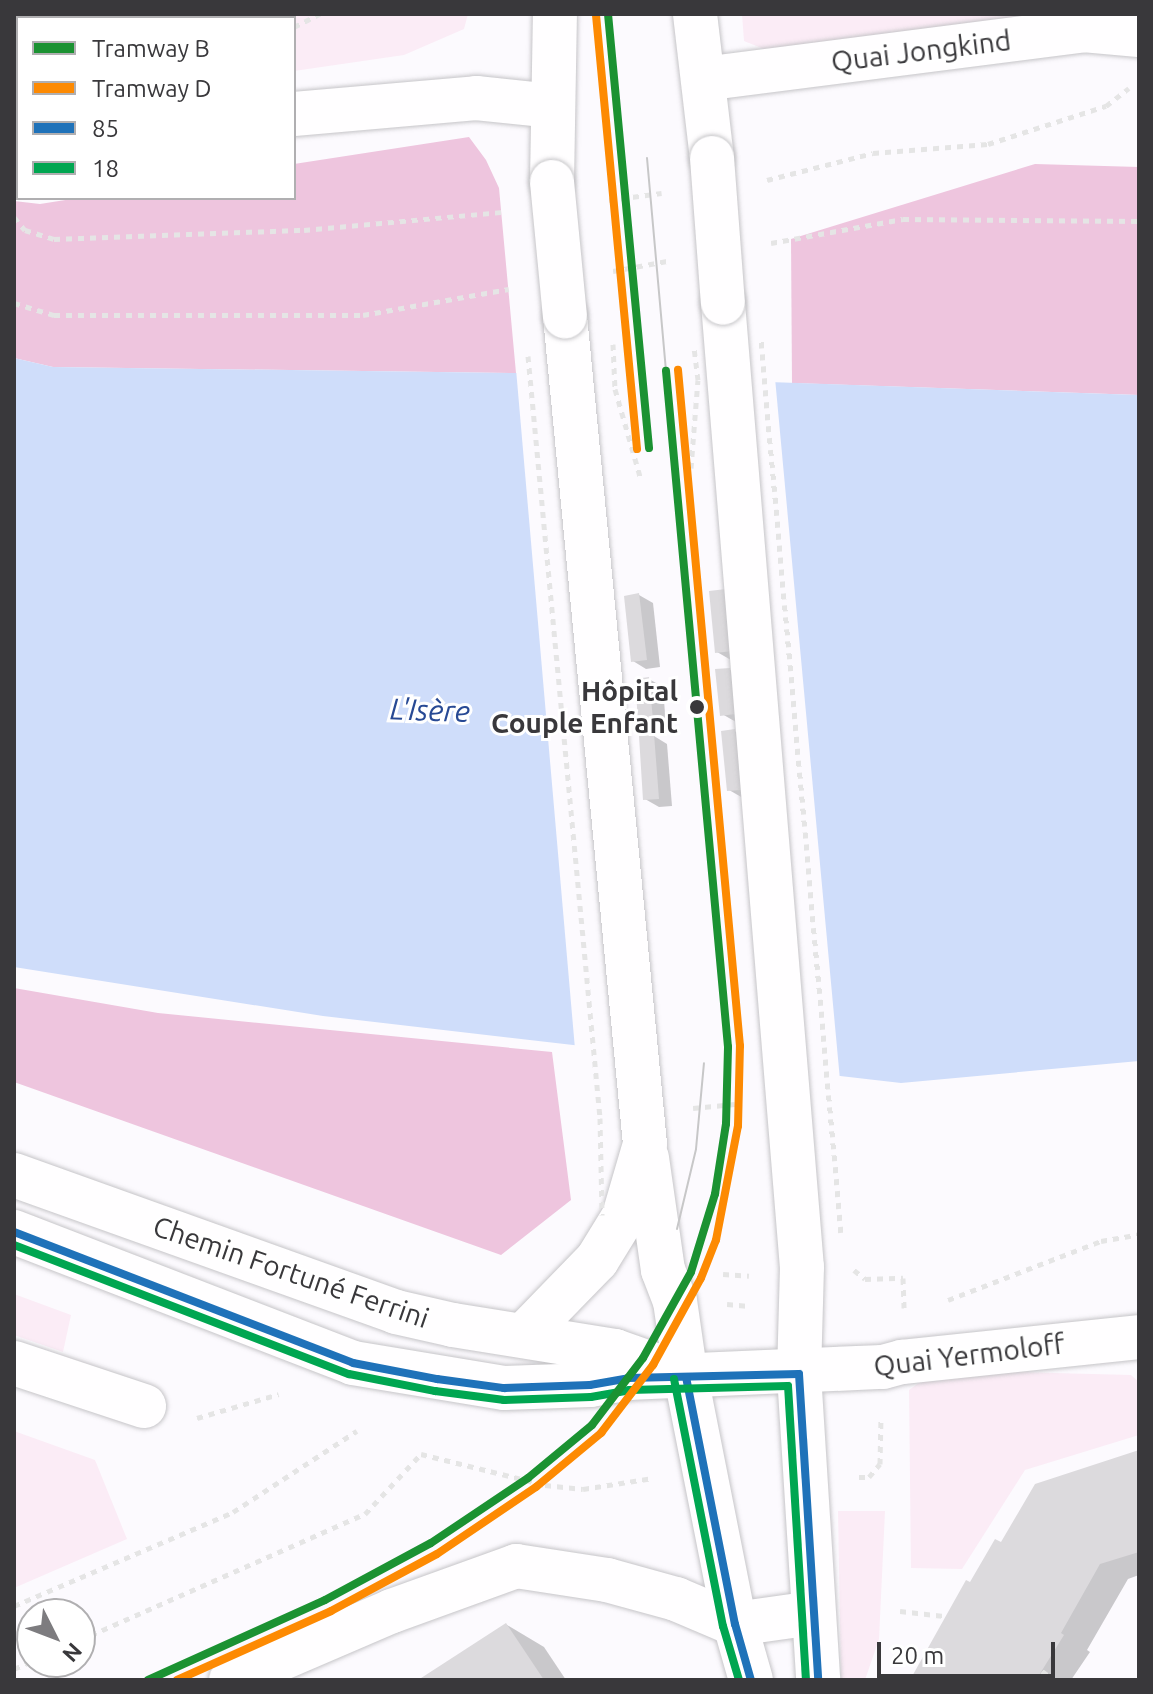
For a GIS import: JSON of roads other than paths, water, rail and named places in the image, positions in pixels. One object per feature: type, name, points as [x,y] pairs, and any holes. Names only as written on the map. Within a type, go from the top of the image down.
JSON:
[{"type":"street","points":[[525,1334],[597,1260],[628,1218],[645,1144],[552,182],[555,14]]},
{"type":"street","points":[[695,14],[712,158],[803,1310],[799,1374],[818,1680]]},
{"type":"street","name":"Quai Jongkind","points":[[703,79],[1083,30],[1139,35]]},
{"type":"street","points":[[296,114],[476,98],[552,106]]},
{"type":"street","name":"Chemin Fortuné Ferrini","points":[[14,1175],[396,1312],[453,1325],[525,1334],[629,1354],[686,1377]]},
{"type":"street","points":[[628,1218],[663,1270],[675,1301],[686,1377],[735,1624],[751,1680]]},
{"type":"street","name":"Chemin Fortuné Ferrini","points":[[14,1232],[353,1363],[504,1388],[686,1377]]},
{"type":"street","name":"Quai Yermoloff","points":[[686,1377],[799,1374],[883,1367],[902,1362],[1139,1337]]},
{"type":"street","points":[[15,1363],[144,1406]]},
{"type":"street","points":[[231,1680],[392,1611],[516,1566],[607,1580],[676,1599],[735,1624],[813,1613]]},
{"type":"water","name":"L'Isère","points":[[14,358],[53,367],[516,373],[1139,395],[1139,1061],[901,1083],[323,1016],[14,967]]},
{"type":"tram line","name":"B","points":[[608,14],[649,448]]},
{"type":"tram line","name":"D","points":[[596,15],[637,449]]},
{"type":"tram line","points":[[647,158],[666,371]]},
{"type":"tram line","name":"D","points":[[177,1680],[331,1611],[437,1554],[536,1487],[601,1433],[653,1365],[701,1278],[716,1240],[738,1126],[740,1046],[678,370]]},
{"type":"tram line","name":"B","points":[[148,1680],[325,1600],[431,1543],[528,1478],[592,1425],[643,1358],[691,1272],[715,1194],[726,1124],[728,1047],[666,371]]},
{"type":"tram line","points":[[677,1229],[696,1149],[704,1063]]},
{"type":"place","name":"Hôpital Couple Enfant","points":[[697,707]]}]
